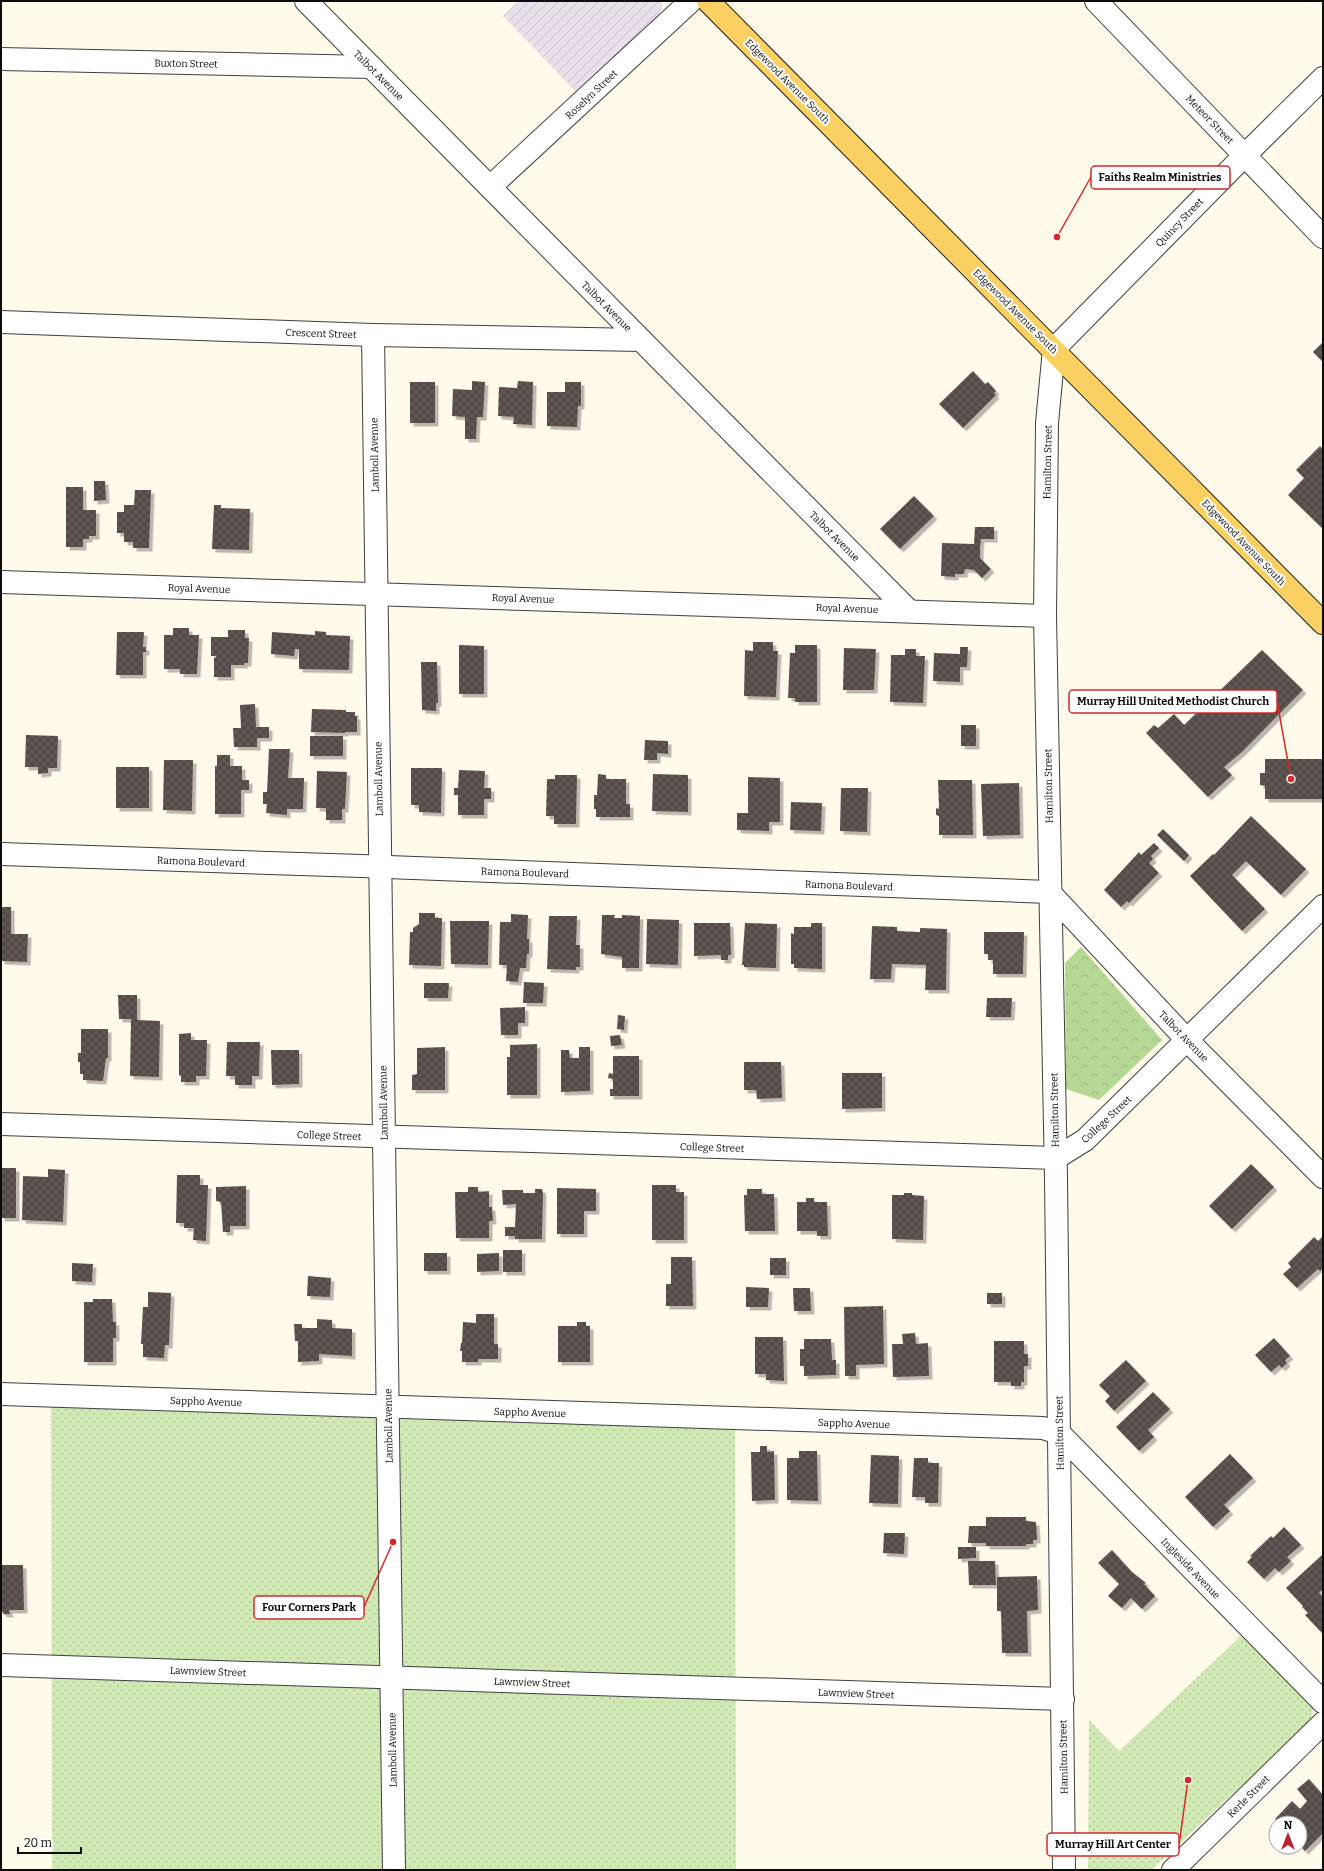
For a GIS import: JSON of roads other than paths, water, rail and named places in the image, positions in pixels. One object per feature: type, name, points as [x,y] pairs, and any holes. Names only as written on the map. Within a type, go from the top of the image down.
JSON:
[{"type":"main road","name":"Edgewood Avenue South","points":[[708,1],[1054,349],[1323,623]]},
{"type":"street","name":"Talbot Avenue","points":[[306,1],[908,610]]},
{"type":"street","name":"Roselyn Street","points":[[490,187],[691,1]]},
{"type":"street","name":"Meteor Street","points":[[1096,1],[1323,237]]},
{"type":"street","name":"Buxton Street","points":[[1,59],[371,67]]},
{"type":"street","name":"Quincy Street","points":[[1054,349],[1323,78]]},
{"type":"street","name":"Crescent Street","points":[[1,322],[373,335],[641,340]]},
{"type":"street","name":"Lamboll Avenue","points":[[373,335],[375,593],[394,1870]]},
{"type":"street","name":"Hamilton Street","points":[[1054,349],[1047,423],[1045,616],[1049,892],[1056,1158],[1064,1870]]},
{"type":"street","name":"Royal Avenue","points":[[1,582],[908,610],[1045,616]]},
{"type":"street","name":"Ramona Boulevard","points":[[1,854],[380,866],[1049,892]]},
{"type":"street","name":"Talbot Avenue","points":[[1049,892],[1188,1041],[1323,1177]]},
{"type":"street","name":"College Street","points":[[1,1124],[1056,1158],[1085,1140],[1188,1041],[1323,906]]},
{"type":"street","name":"Sappho Avenue","points":[[1,1394],[388,1408],[1043,1428],[1059,1433]]},
{"type":"street","name":"Ingleside Avenue","points":[[1059,1433],[1323,1702]]},
{"type":"street","name":"Lawnview Street","points":[[1,1665],[1063,1699]]},
{"type":"street","name":"Kerle Street","points":[[1173,1870],[1323,1723]]},
{"type":"place","name":"Faiths Realm Ministries","points":[[1057,237]]},
{"type":"place","name":"Murray Hill United Methodist Church","points":[[1291,779]]},
{"type":"place","name":"Four Corners Park","points":[[393,1542]]},
{"type":"place","name":"Murray Hill Art Center","points":[[1188,1780]]}]
